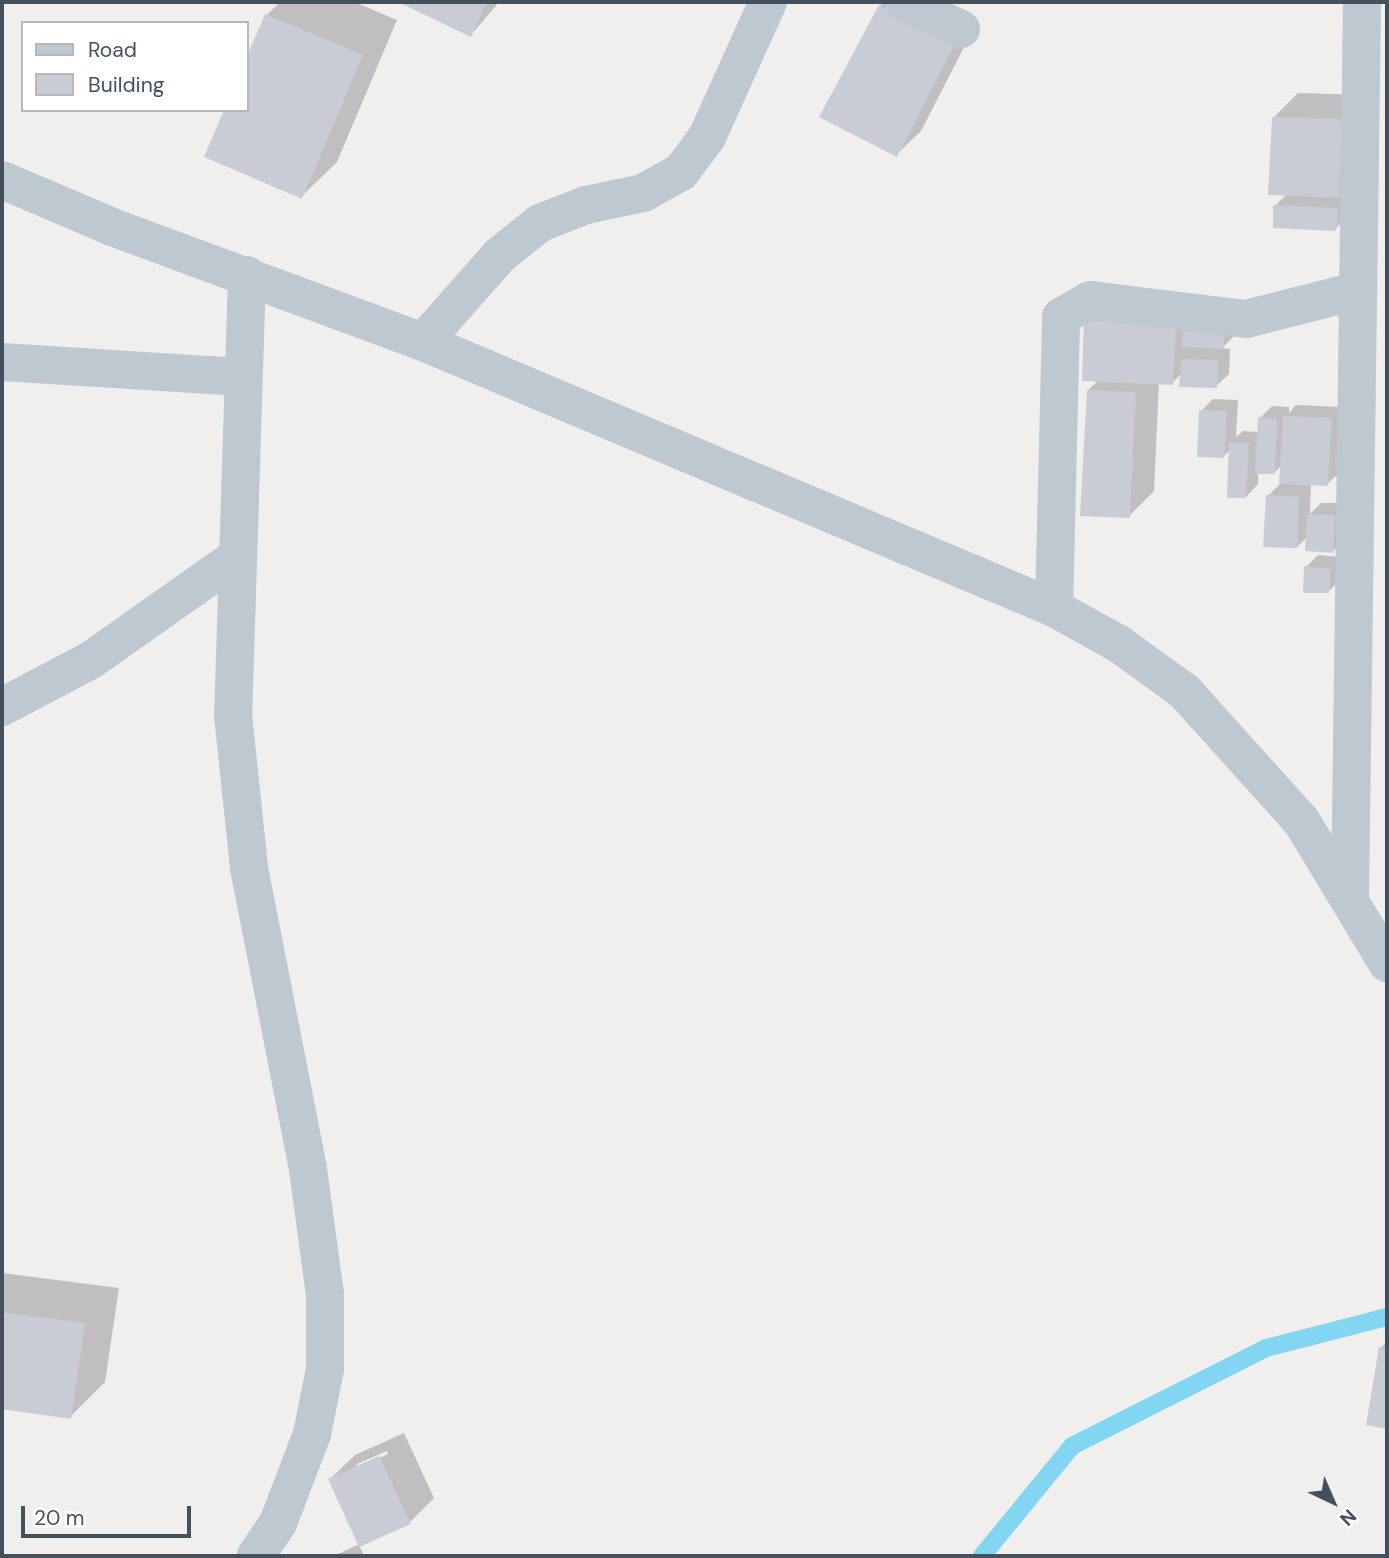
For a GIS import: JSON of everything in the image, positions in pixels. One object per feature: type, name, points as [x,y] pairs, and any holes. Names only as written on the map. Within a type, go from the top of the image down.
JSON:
[{"type":"street","points":[[423,342],[500,256],[540,223],[586,205],[643,192],[681,172],[706,137],[768,2]]},
{"type":"street","points":[[903,2],[961,30]]},
{"type":"street","points":[[1350,897],[1362,2]]},
{"type":"street","points":[[2,180],[423,342],[1055,608],[1119,644],[1185,692],[1302,822],[1350,897],[1387,963]]},
{"type":"street","points":[[247,275],[233,715],[249,868],[308,1169],[325,1294],[325,1370],[313,1434],[283,1513],[256,1556]]},
{"type":"street","points":[[1055,608],[1061,317],[1091,300],[1246,319],[1357,291]]},
{"type":"street","points":[[2,362],[243,377]]},
{"type":"street","points":[[2,707],[91,660],[237,557]]},
{"type":"building","points":[[398,2],[487,2],[471,37]]},
{"type":"building","points":[[879,5],[955,44],[897,157],[819,117]]},
{"type":"building","points":[[265,14],[363,55],[302,199],[204,157],[223,112],[248,112],[248,54]]},
{"type":"building","points":[[1272,117],[1342,119],[1339,198],[1268,195]]},
{"type":"building","points":[[1273,205],[1338,208],[1336,231],[1273,228]]},
{"type":"building","points":[[1084,320],[1176,324],[1173,385],[1082,381]]},
{"type":"building","points":[[1183,326],[1224,328],[1224,349],[1182,347]]},
{"type":"building","points":[[1181,359],[1218,360],[1217,388],[1179,387]]},
{"type":"building","points":[[1087,390],[1136,392],[1130,518],[1080,516]]},
{"type":"building","points":[[1199,410],[1227,411],[1224,458],[1197,457]]},
{"type":"building","points":[[1283,416],[1332,418],[1328,486],[1279,484]]},
{"type":"building","points":[[1258,417],[1277,419],[1275,474],[1255,474]]},
{"type":"building","points":[[1229,442],[1249,443],[1246,498],[1227,498]]},
{"type":"building","points":[[1266,495],[1299,497],[1297,548],[1263,547]]},
{"type":"building","points":[[1307,514],[1335,515],[1333,553],[1305,551]]},
{"type":"building","points":[[1304,566],[1331,569],[1329,593],[1303,593]]},
{"type":"building","points":[[2,1312],[85,1323],[71,1419],[2,1409]]},
{"type":"building","points":[[1379,1347],[1387,1348],[1387,1429],[1366,1425]]},
{"type":"building","points":[[379,1456],[411,1524],[359,1547],[328,1479]]},
{"type":"waterway","points":[[982,1556],[1072,1446],[1266,1348],[1387,1317]]}]
